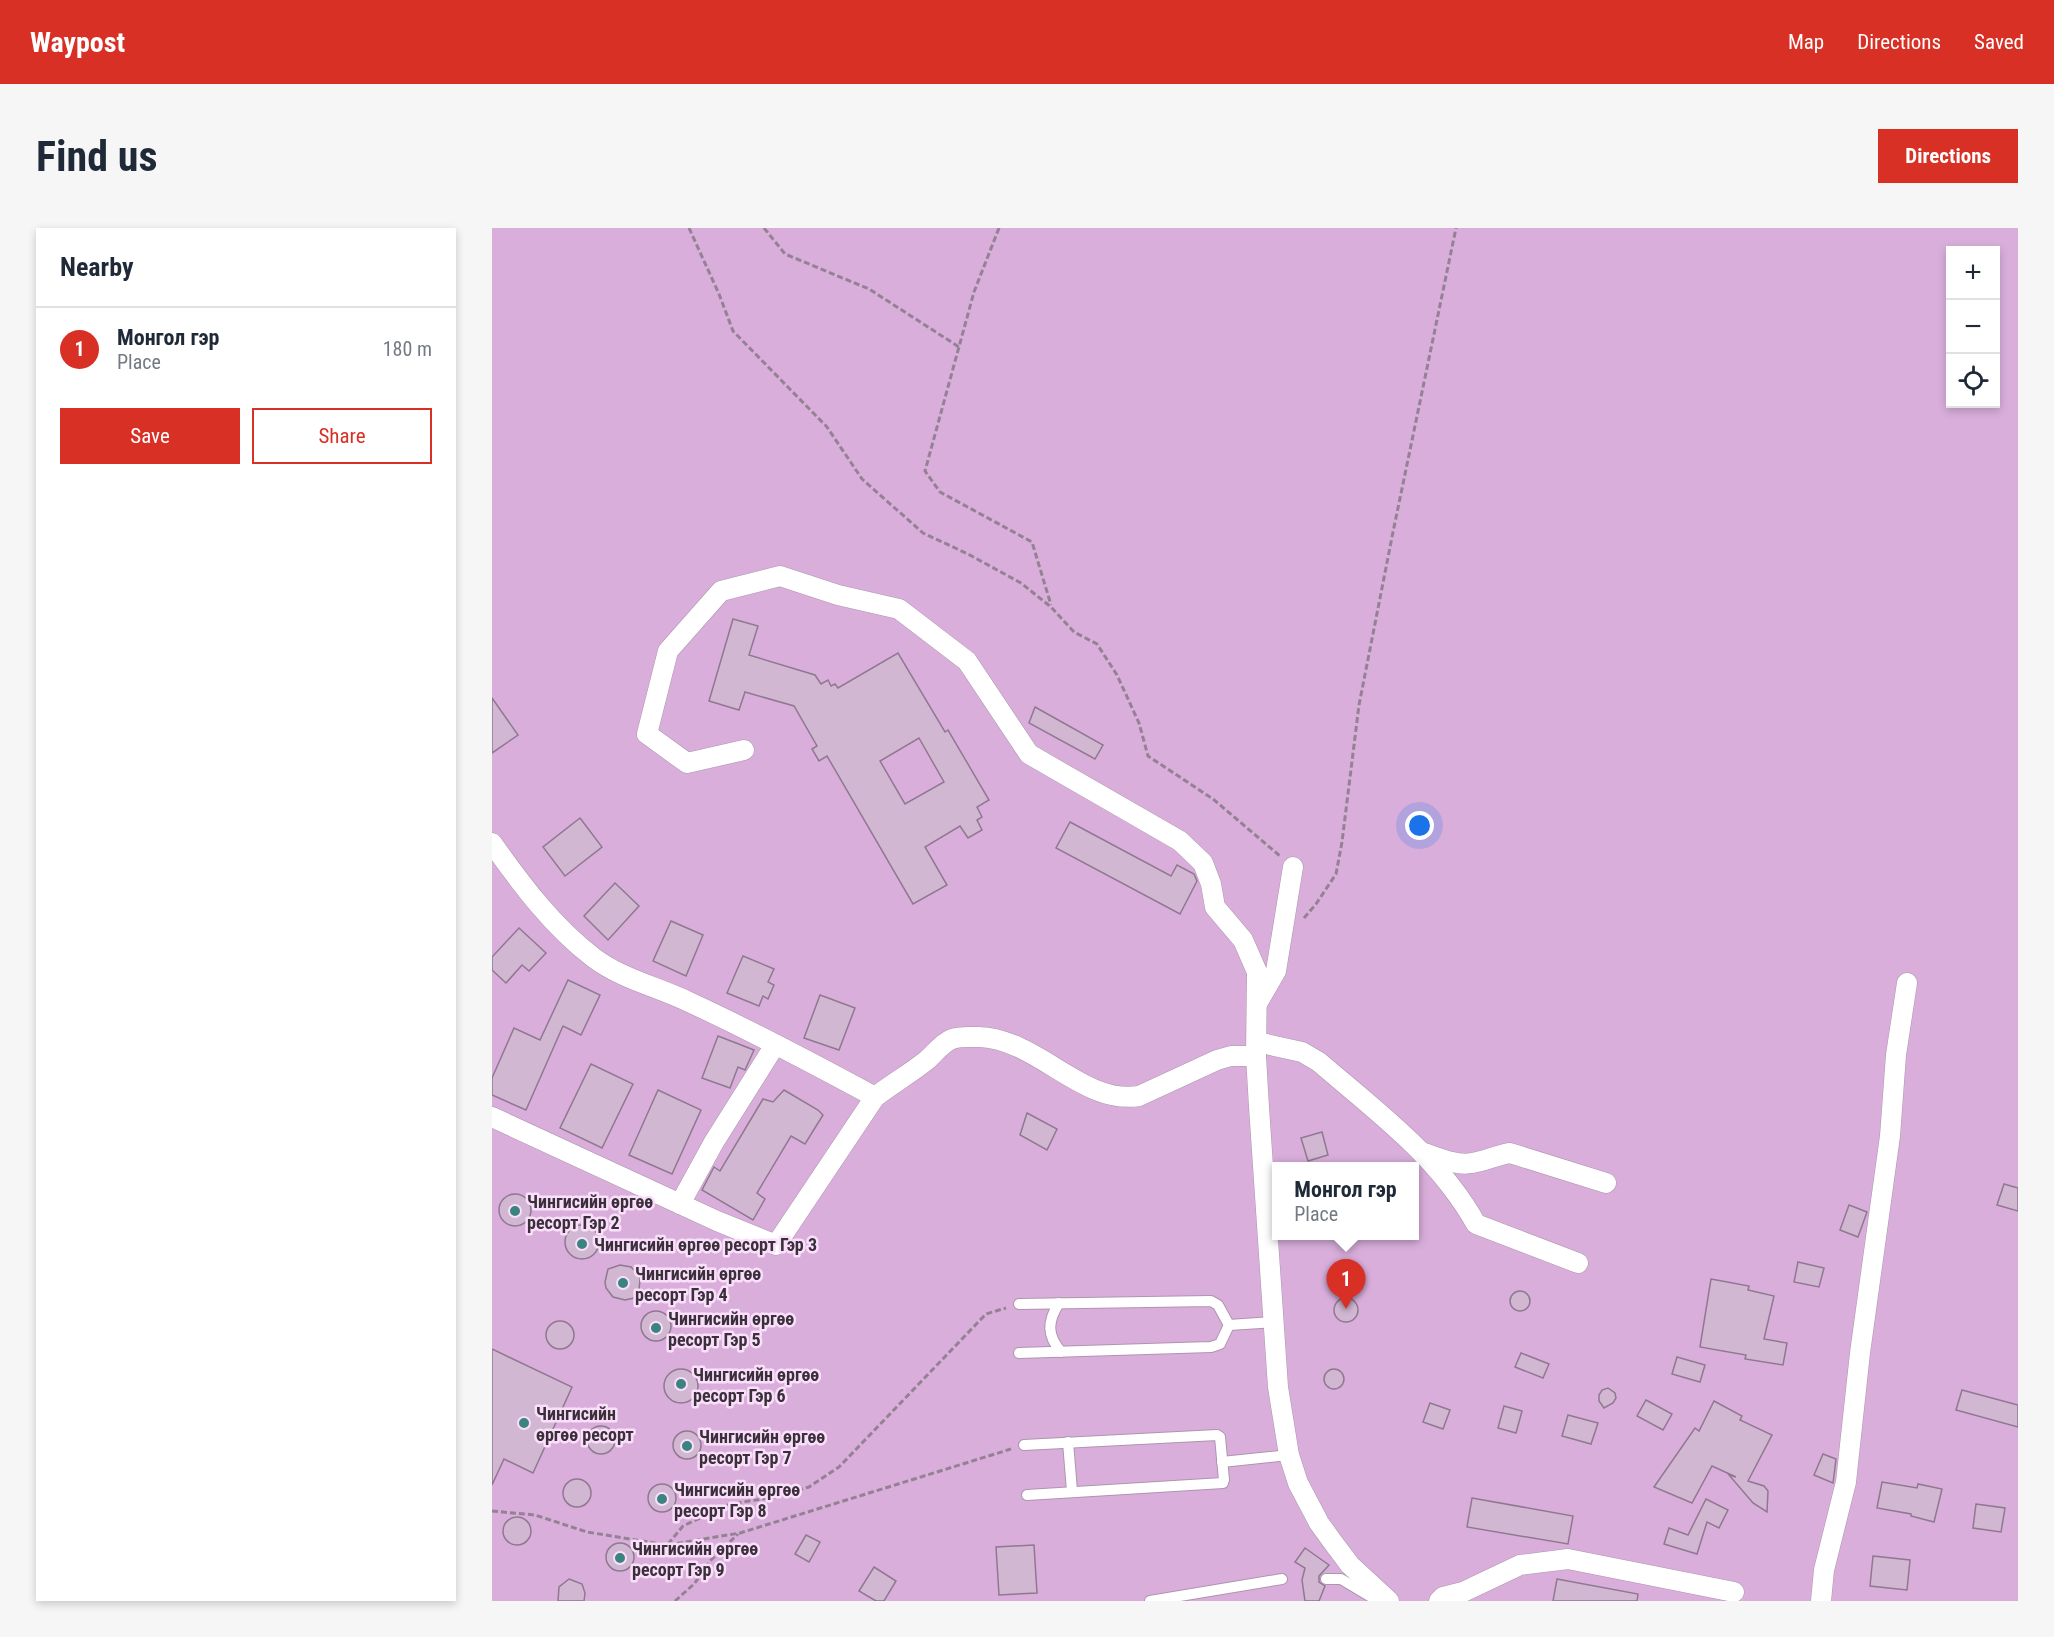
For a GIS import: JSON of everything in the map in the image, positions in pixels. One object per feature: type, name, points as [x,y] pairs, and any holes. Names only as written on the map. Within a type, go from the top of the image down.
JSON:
[{"type":"street","points":[[744,750],[687,763],[647,734],[668,651],[721,591],[780,576],[838,595],[899,609],[967,660],[1029,754],[1180,841],[1203,863],[1211,884],[1215,907],[1243,940],[1257,972],[1256,1049],[1274,1322],[1280,1408],[1289,1455],[1298,1483],[1326,1532],[1350,1565],[1389,1601]]},
{"type":"street","points":[[492,843],[509,867],[572,941],[600,962],[619,973],[665,990],[717,1015],[875,1097]]},
{"type":"street","points":[[1257,1004],[1276,971],[1293,867]]},
{"type":"street","points":[[1821,1601],[1824,1570],[1846,1482],[1860,1353],[1890,1136],[1896,1055],[1907,983]]},
{"type":"street","points":[[492,1117],[776,1245],[875,1097],[928,1059],[950,1040],[964,1037],[987,1038],[1008,1043],[1031,1052],[1087,1085],[1113,1096],[1127,1098],[1139,1096],[1217,1060],[1256,1049],[1302,1052],[1319,1062],[1424,1153],[1469,1211],[1476,1224],[1578,1263]]},
{"type":"street","points":[[681,1204],[714,1142],[775,1045]]},
{"type":"street","points":[[1424,1153],[1465,1164],[1510,1154],[1606,1183]]},
{"type":"street","points":[[1439,1601],[1443,1597],[1463,1592],[1520,1565],[1568,1559],[1734,1592]]},
{"type":"lane","points":[[1019,1304],[1211,1301],[1218,1305],[1229,1325]]},
{"type":"lane","points":[[1059,1303],[1051,1316],[1050,1325],[1054,1343],[1061,1352]]},
{"type":"lane","points":[[1229,1325],[1274,1322]]},
{"type":"lane","points":[[1019,1353],[1211,1347],[1220,1344],[1229,1325]]},
{"type":"lane","points":[[1024,1445],[1216,1435],[1220,1437],[1224,1480],[1222,1483],[1027,1495]]},
{"type":"lane","points":[[1068,1442],[1072,1491]]},
{"type":"lane","points":[[1222,1462],[1289,1455]]},
{"type":"lane","points":[[1150,1601],[1282,1579]]},
{"type":"lane","points":[[1326,1580],[1341,1579],[1379,1601]]},
{"type":"path","points":[[689,228],[733,331],[827,427],[862,479],[923,533],[968,554],[1021,584],[1051,607],[1074,632],[1096,644],[1116,675],[1139,723],[1148,756],[1213,799],[1293,867]]},
{"type":"path","points":[[764,228],[785,254],[869,289],[959,347]]},
{"type":"path","points":[[999,228],[974,292],[925,471],[940,492],[1032,542],[1051,607]]},
{"type":"path","points":[[1303,919],[1336,874],[1359,705],[1456,228]]},
{"type":"path","points":[[667,1545],[683,1526],[730,1504],[775,1497],[809,1487],[838,1467],[986,1314],[1019,1304]]},
{"type":"path","points":[[492,1511],[535,1515],[587,1532],[667,1545],[740,1533],[1024,1445]]},
{"type":"path","points":[[675,1601],[694,1584],[711,1560],[740,1533]]},
{"type":"shaded area","points":[[492,228],[2018,228],[2018,1601],[492,1601]]},
{"type":"building","points":[[733,619],[758,626],[749,655],[815,675],[821,684],[828,680],[831,686],[835,684],[838,688],[898,653],[945,732],[948,730],[989,800],[977,807],[982,817],[977,820],[982,830],[968,838],[960,826],[925,847],[947,885],[913,904],[827,756],[819,761],[812,749],[817,746],[794,706],[745,692],[739,710],[709,701]],"holes":[[[919,738],[944,782],[905,804],[880,761]]]},
{"type":"building","points":[[492,698],[518,735],[492,753]]},
{"type":"building","points":[[1035,707],[1103,745],[1095,759],[1029,723]]},
{"type":"building","points":[[580,818],[602,847],[565,876],[543,847]]},
{"type":"building","points":[[1070,822],[1171,876],[1177,865],[1194,874],[1197,881],[1180,914],[1056,848]]},
{"type":"building","points":[[615,883],[639,906],[608,940],[584,916]]},
{"type":"building","points":[[671,921],[703,935],[686,976],[653,961]]},
{"type":"building","points":[[519,928],[546,953],[529,971],[522,965],[506,983],[492,970],[492,957]]},
{"type":"building","points":[[743,956],[774,969],[768,982],[774,985],[768,999],[763,996],[759,1006],[727,993]]},
{"type":"building","points":[[568,980],[600,995],[581,1035],[563,1026],[526,1110],[492,1095],[492,1078],[514,1028],[540,1040]]},
{"type":"building","points":[[820,995],[855,1008],[839,1050],[804,1038]]},
{"type":"building","points":[[718,1036],[754,1050],[745,1070],[738,1067],[730,1088],[702,1078]]},
{"type":"building","points":[[591,1064],[633,1084],[602,1148],[560,1128]]},
{"type":"building","points":[[658,1090],[701,1110],[672,1174],[629,1155]]},
{"type":"building","points":[[784,1090],[823,1115],[805,1144],[791,1136],[757,1193],[765,1199],[753,1220],[702,1190],[714,1167],[720,1171],[763,1099],[773,1102]]},
{"type":"building","points":[[1027,1113],[1057,1129],[1047,1150],[1020,1135]]},
{"type":"building","points":[[1322,1132],[1328,1155],[1308,1161],[1301,1138]]},
{"type":"building","points":[[2004,1184],[2018,1188],[2018,1211],[1997,1205]]},
{"type":"building","name":"Чингисийн өргөө ресорт Гэр 2","points":[[515,1194],[527,1198],[531,1210],[527,1222],[515,1226],[503,1222],[499,1210],[503,1198]]},
{"type":"building","points":[[1849,1205],[1867,1212],[1858,1237],[1840,1230]]},
{"type":"building","name":"Чингисийн өргөө ресорт Гэр 3","points":[[582,1225],[594,1230],[599,1242],[594,1254],[582,1259],[570,1254],[565,1242],[570,1230]]},
{"type":"building","points":[[1798,1262],[1824,1268],[1819,1287],[1794,1282]]},
{"type":"building","name":"Чингисийн өргөө ресорт Гэр 4","points":[[620,1265],[631,1267],[638,1274],[639,1290],[634,1298],[625,1300],[613,1297],[606,1288],[608,1269]]},
{"type":"building","points":[[1711,1279],[1749,1286],[1748,1290],[1774,1296],[1764,1339],[1787,1343],[1783,1365],[1745,1359],[1746,1355],[1700,1347]]},
{"type":"building","points":[[1520,1291],[1527,1294],[1530,1301],[1527,1308],[1520,1311],[1513,1308],[1510,1301],[1513,1294]]},
{"type":"building","points":[[1346,1298],[1351,1299],[1357,1305],[1357,1315],[1351,1321],[1346,1322],[1341,1321],[1335,1315],[1334,1310],[1335,1305],[1341,1299]]},
{"type":"building","name":"Чингисийн өргөө ресорт Гэр 5","points":[[656,1311],[666,1316],[671,1326],[666,1336],[656,1341],[646,1336],[641,1326],[646,1316]]},
{"type":"building","points":[[560,1321],[570,1325],[574,1335],[570,1345],[560,1349],[550,1345],[546,1335],[550,1325]]},
{"type":"building","name":"Чингисийн өргөө ресорт","points":[[492,1349],[572,1387],[533,1473],[504,1459],[492,1485]]},
{"type":"building","points":[[1521,1353],[1549,1364],[1543,1378],[1515,1367]]},
{"type":"building","points":[[1677,1357],[1705,1365],[1700,1382],[1672,1374]]},
{"type":"building","name":"Чингисийн өргөө ресорт Гэр 6","points":[[681,1369],[693,1374],[698,1386],[693,1398],[681,1403],[669,1398],[664,1386],[669,1374]]},
{"type":"building","points":[[1334,1369],[1341,1372],[1344,1379],[1341,1386],[1334,1389],[1327,1386],[1324,1379],[1327,1372]]},
{"type":"building","points":[[1608,1388],[1615,1393],[1616,1398],[1613,1403],[1604,1408],[1599,1401],[1599,1395],[1602,1390]]},
{"type":"building","points":[[1962,1390],[2018,1405],[2018,1427],[1956,1410]]},
{"type":"building","points":[[1646,1400],[1672,1414],[1663,1430],[1637,1416]]},
{"type":"building","points":[[1714,1401],[1742,1416],[1740,1420],[1772,1435],[1748,1481],[1764,1486],[1768,1491],[1767,1512],[1753,1503],[1729,1475],[1736,1477],[1712,1466],[1692,1503],[1654,1487],[1695,1428],[1699,1431]]},
{"type":"building","points":[[1430,1403],[1450,1410],[1443,1429],[1423,1422]]},
{"type":"building","points":[[1504,1406],[1522,1411],[1516,1433],[1498,1428]]},
{"type":"building","points":[[1568,1415],[1598,1423],[1591,1444],[1562,1436]]},
{"type":"building","points":[[601,1426],[611,1430],[615,1440],[611,1450],[601,1454],[591,1450],[587,1440],[591,1430]]},
{"type":"building","name":"Чингисийн өргөө ресорт Гэр 7","points":[[687,1431],[697,1435],[701,1445],[697,1455],[687,1459],[677,1455],[673,1445],[677,1435]]},
{"type":"building","points":[[1823,1454],[1836,1459],[1833,1483],[1814,1475]]},
{"type":"building","points":[[577,1479],[587,1483],[591,1493],[587,1503],[577,1507],[567,1503],[563,1493],[567,1483]]},
{"type":"building","points":[[1882,1482],[1917,1488],[1918,1484],[1942,1489],[1934,1522],[1911,1516],[1911,1514],[1877,1508]]},
{"type":"building","name":"Чингисийн өргөө ресорт Гэр 8","points":[[662,1484],[672,1488],[676,1498],[672,1508],[662,1512],[652,1508],[648,1498],[652,1488]]},
{"type":"building","points":[[1472,1498],[1573,1516],[1568,1544],[1467,1527]]},
{"type":"building","points":[[1706,1499],[1728,1510],[1719,1528],[1707,1522],[1697,1554],[1664,1544],[1669,1528],[1688,1535]]},
{"type":"building","points":[[1976,1504],[2005,1508],[2001,1532],[1973,1528]]},
{"type":"building","points":[[517,1517],[527,1521],[531,1531],[527,1541],[517,1545],[507,1541],[503,1531],[507,1521]]},
{"type":"building","points":[[806,1535],[820,1542],[809,1562],[795,1554]]},
{"type":"building","name":"Чингисийн өргөө ресорт Гэр 9","points":[[620,1543],[630,1547],[634,1557],[630,1567],[620,1571],[610,1567],[606,1557],[610,1547]]},
{"type":"building","points":[[1034,1545],[1037,1593],[999,1595],[996,1547]]},
{"type":"building","points":[[1305,1548],[1329,1565],[1319,1576],[1319,1582],[1325,1586],[1319,1601],[1305,1601],[1302,1580],[1305,1568],[1295,1562]]},
{"type":"building","points":[[1873,1556],[1910,1560],[1907,1590],[1870,1586]]},
{"type":"building","points":[[874,1567],[896,1581],[884,1601],[876,1601],[859,1591]]},
{"type":"building","name":"Чингисийн өргөө ресорт Гэр 9","points":[[569,1579],[582,1584],[585,1593],[584,1601],[558,1601],[559,1587]]},
{"type":"building","points":[[1557,1579],[1638,1594],[1637,1601],[1553,1601]]},
{"type":"place","name":"Чингисийн өргөө ресорт Гэр 2","points":[[515,1211]]},
{"type":"place","name":"Чингисийн өргөө ресорт Гэр 3","points":[[582,1244]]},
{"type":"place","name":"Чингисийн өргөө ресорт Гэр 4","points":[[623,1283]]},
{"type":"place","name":"Монгол гэр","points":[[1346,1309]]},
{"type":"place","name":"Чингисийн өргөө ресорт Гэр 5","points":[[656,1328]]},
{"type":"place","name":"Чингисийн өргөө ресорт Гэр 6","points":[[681,1384]]},
{"type":"place","name":"Чингисийн өргөө ресорт","points":[[524,1423]]},
{"type":"place","name":"Чингисийн өргөө ресорт Гэр 7","points":[[687,1446]]},
{"type":"place","name":"Чингисийн өргөө ресорт Гэр 8","points":[[662,1499]]},
{"type":"place","name":"Чингисийн өргөө ресорт Гэр 9","points":[[620,1558]]}]
